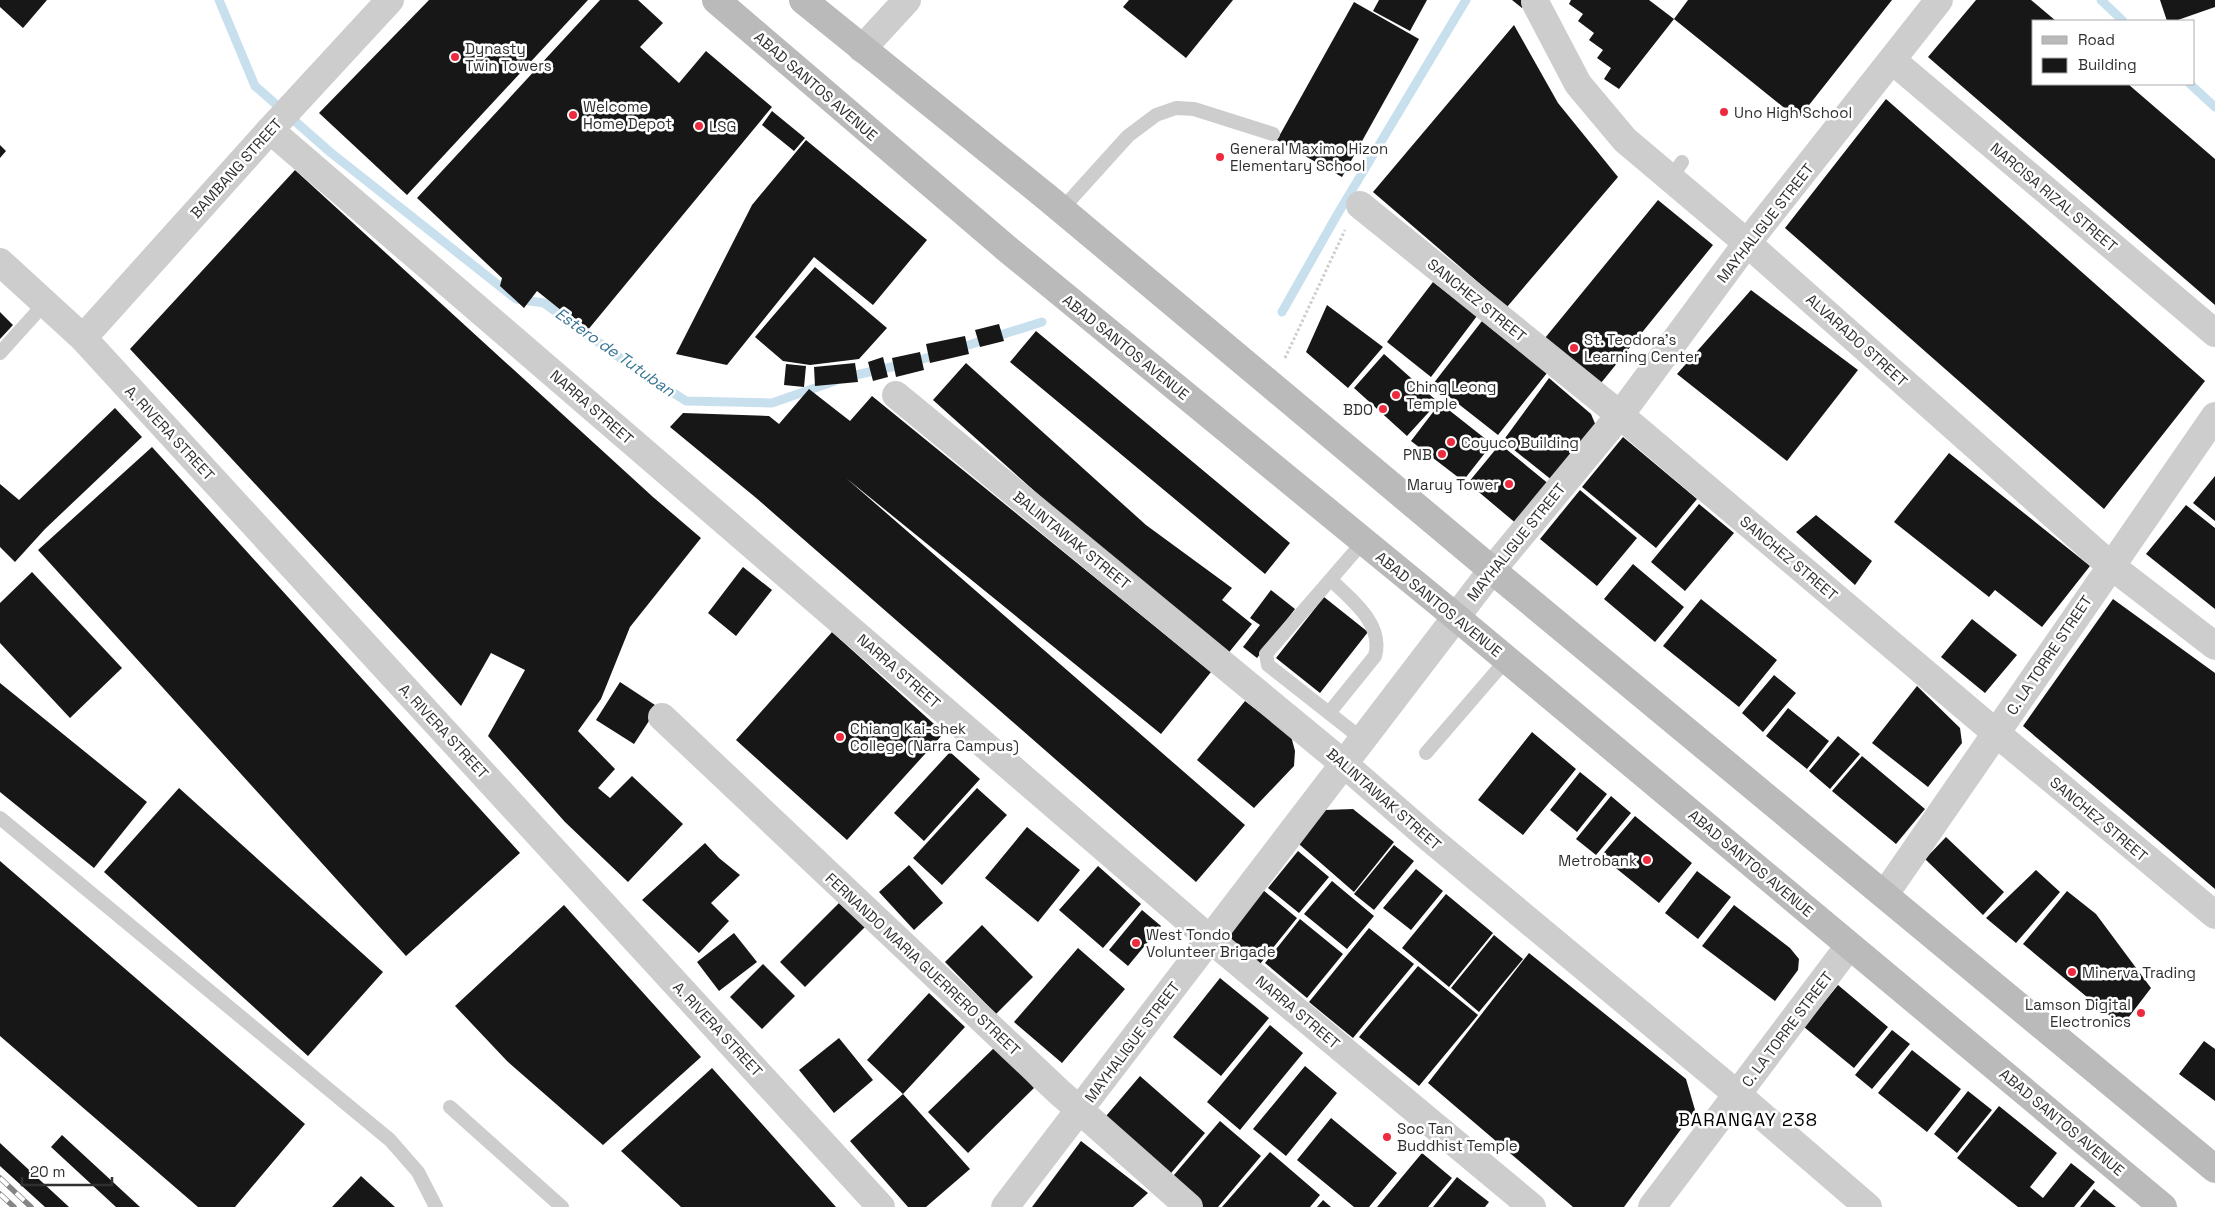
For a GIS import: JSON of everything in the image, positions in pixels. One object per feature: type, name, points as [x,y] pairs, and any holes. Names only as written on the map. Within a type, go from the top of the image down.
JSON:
[{"type":"main road","name":"ABAD SANTOS AVENUE","points":[[716,0],[1006,248],[1507,659],[2164,1207]]},
{"type":"main road","points":[[803,0],[1062,210],[1492,570],[2215,1169]]},
{"type":"street","name":"BAMBANG STREET","points":[[83,338],[390,0]]},
{"type":"street","points":[[862,48],[906,0]]},
{"type":"street","name":"MAYHALIGUE STREET","points":[[1006,1207],[1492,570],[1620,415],[1748,243],[1893,61],[1939,0]]},
{"type":"street","name":"ALVARADO STREET","points":[[1536,1],[1578,84],[1625,140],[1677,170],[1748,243],[2110,565],[2215,646]]},
{"type":"street","name":"NARCISA RIZAL STREET","points":[[1893,61],[2215,333]]},
{"type":"street","name":"NARRA STREET","points":[[283,116],[1210,939],[1532,1207]]},
{"type":"street","name":"SANCHEZ STREET","points":[[1360,205],[1620,415],[1996,733],[2215,915]]},
{"type":"street","name":"A. RIVERA STREET","points":[[0,262],[83,338],[881,1207]]},
{"type":"street","name":"BALINTAWAK STREET","points":[[896,396],[1344,764],[1428,837],[1738,1095],[1868,1207]]},
{"type":"street","name":"C. LA TORRE STREET","points":[[1885,894],[2110,565],[2215,416]]},
{"type":"street","name":"FERNANDO MARIA GUERRERO STREET","points":[[662,717],[1079,1111],[1189,1207]]},
{"type":"street","name":"C. LA TORRE STREET","points":[[1652,1207],[1849,946]]},
{"type":"lane","points":[[1062,210],[1128,136],[1156,115],[1176,108],[1194,109],[1273,134]]},
{"type":"lane","points":[[0,353],[45,302]]},
{"type":"lane","points":[[1362,739],[1268,665],[1266,654],[1363,542]]},
{"type":"lane","points":[[1328,713],[1375,656],[1377,646],[1374,630],[1367,618],[1354,601],[1331,580]]},
{"type":"lane","points":[[1426,753],[1507,659]]},
{"type":"lane","points":[[0,818],[390,1140],[418,1172],[436,1207]]},
{"type":"lane","points":[[450,1107],[562,1207]]},
{"type":"path","points":[[1273,386],[1330,259],[1360,205]]},
{"type":"building","points":[[0,0],[47,0],[23,28],[0,7]]},
{"type":"building","name":"Dynasty Twin Towers","points":[[429,0],[588,0],[407,195],[319,113]]},
{"type":"building","points":[[600,0],[638,0],[663,23],[640,47],[679,83],[706,51],[772,107],[587,331],[537,291],[524,308],[500,286],[502,278],[417,198]]},
{"type":"building","points":[[1129,0],[1233,0],[1186,58],[1123,7]]},
{"type":"building","points":[[1379,0],[1427,0],[1410,31],[1373,11]]},
{"type":"building","points":[[1512,0],[1528,0],[1522,8]]},
{"type":"building","points":[[1571,0],[1649,0],[1674,19],[1619,89],[1604,79],[1611,68],[1597,58],[1603,50],[1589,40],[1594,33],[1578,21],[1583,14],[1569,4]]},
{"type":"building","points":[[1688,0],[1892,0],[1798,119],[1674,19]]},
{"type":"building","points":[[1976,0],[2031,0],[2055,20],[2032,20],[2032,85],[2129,85],[2215,159],[2215,305],[1928,57]]},
{"type":"building","points":[[2160,0],[2215,0],[2215,7],[2178,20],[2167,20]]},
{"type":"building","points":[[1354,2],[1419,39],[1342,177],[1277,140]]},
{"type":"building","points":[[1514,25],[1558,103],[1618,177],[1507,307],[1373,192]]},
{"type":"building","points":[[1886,99],[2205,381],[2104,509],[1785,228]]},
{"type":"building","points":[[772,111],[805,138],[794,151],[762,125]]},
{"type":"building","points":[[806,140],[927,240],[873,305],[814,257],[727,365],[676,354],[752,205]]},
{"type":"building","points":[[0,145],[6,151],[0,158]]},
{"type":"building","points":[[295,170],[653,497],[701,538],[630,627],[601,699],[578,731],[615,769],[598,788],[610,798],[632,776],[683,824],[628,882],[565,822],[488,736],[525,670],[491,653],[461,706],[130,349]]},
{"type":"building","points":[[1658,200],[1713,245],[1601,383],[1545,338]]},
{"type":"building","points":[[815,267],[887,328],[859,359],[810,365],[783,361],[755,337]]},
{"type":"building","points":[[1433,282],[1477,316],[1431,377],[1387,342]]},
{"type":"building","points":[[1751,290],[1858,370],[1787,461],[1677,374]]},
{"type":"building","points":[[1327,305],[1383,347],[1348,388],[1306,352]]},
{"type":"building","points":[[0,312],[13,325],[0,339]]},
{"type":"building","points":[[1482,321],[1547,373],[1498,435],[1433,384]]},
{"type":"building","points":[[999,324],[1004,341],[980,347],[975,330]]},
{"type":"building","points":[[1036,331],[1290,543],[1265,574],[1010,362]]},
{"type":"building","points":[[965,336],[969,354],[930,363],[926,344]]},
{"type":"building","points":[[920,352],[924,370],[896,377],[892,358]]},
{"type":"building","name":"Ching Leong Temple","points":[[1384,354],[1438,402],[1407,436],[1354,388]]},
{"type":"building","points":[[883,357],[888,377],[873,381],[868,362]]},
{"type":"building","points":[[855,363],[858,382],[815,386],[814,367]]},
{"type":"building","points":[[966,363],[1146,525],[1232,588],[1222,600],[1252,624],[1226,656],[1117,565],[933,400]]},
{"type":"building","points":[[786,364],[806,366],[804,387],[784,385]]},
{"type":"building","points":[[1549,378],[1591,414],[1596,426],[1553,481],[1503,441]]},
{"type":"building","points":[[809,389],[850,421],[872,396],[1211,672],[1161,734],[846,478],[1245,825],[1196,882],[755,497],[670,427],[683,413],[769,416],[779,424]]},
{"type":"building","name":"Coyuco Building","points":[[1440,403],[1492,444],[1463,481],[1411,441]]},
{"type":"building","points":[[115,408],[142,437],[45,529],[15,562],[0,547],[0,484],[19,500]]},
{"type":"building","points":[[1623,437],[1697,499],[1656,548],[1582,487]]},
{"type":"building","name":"Maruy Tower","points":[[1500,444],[1550,485],[1518,525],[1468,483]]},
{"type":"building","points":[[152,447],[520,853],[406,956],[38,550]]},
{"type":"building","points":[[1949,453],[2090,566],[2042,627],[1995,590],[1989,597],[1894,522]]},
{"type":"building","points":[[2215,476],[2215,521],[2193,503]]},
{"type":"building","points":[[1580,490],[1637,538],[1597,586],[1540,539]]},
{"type":"building","points":[[1699,504],[1734,533],[1685,591],[1651,562]]},
{"type":"building","points":[[2186,505],[2215,528],[2215,609],[2146,554]]},
{"type":"building","points":[[1816,515],[1872,561],[1855,585],[1796,532]]},
{"type":"building","points":[[1633,564],[1684,607],[1655,642],[1604,599]]},
{"type":"building","points":[[743,567],[772,590],[736,636],[708,613]]},
{"type":"building","points":[[32,572],[122,668],[70,718],[0,643],[0,603]]},
{"type":"building","points":[[1271,590],[1295,609],[1257,658],[1243,647],[1260,625],[1250,618]]},
{"type":"building","points":[[1324,597],[1368,632],[1320,693],[1276,658]]},
{"type":"building","points":[[1701,599],[1777,660],[1739,707],[1663,646]]},
{"type":"building","points":[[2113,599],[2215,673],[2215,889],[2023,726]]},
{"type":"building","points":[[1972,619],[2017,655],[1985,693],[1941,657]]},
{"type":"building","name":"Chiang Kai-shek College (Narra Campus)","points":[[832,632],[944,733],[847,840],[736,740]]},
{"type":"building","points":[[1774,675],[1796,693],[1763,732],[1742,713]]},
{"type":"building","points":[[620,682],[658,707],[634,744],[596,720]]},
{"type":"building","points":[[0,683],[147,802],[94,868],[0,792]]},
{"type":"building","points":[[1917,686],[1960,728],[1962,743],[1928,787],[1872,743]]},
{"type":"building","points":[[1245,701],[1291,736],[1295,751],[1294,766],[1254,808],[1197,760]]},
{"type":"building","points":[[1788,708],[1829,741],[1807,769],[1766,736]]},
{"type":"building","points":[[1532,732],[1576,769],[1523,835],[1478,800]]},
{"type":"building","points":[[1838,736],[1860,754],[1830,789],[1809,771]]},
{"type":"building","points":[[950,752],[980,779],[924,841],[894,813]]},
{"type":"building","points":[[1862,756],[1925,809],[1896,844],[1832,791]]},
{"type":"building","points":[[1580,772],[1607,794],[1577,832],[1550,810]]},
{"type":"building","points":[[179,788],[383,972],[308,1056],[104,872]]},
{"type":"building","points":[[977,788],[1007,815],[942,885],[913,858]]},
{"type":"building","points":[[1611,796],[1631,813],[1596,855],[1576,839]]},
{"type":"building","points":[[1353,809],[1394,842],[1354,892],[1299,844],[1325,810]]},
{"type":"building","name":"Metrobank","points":[[1635,816],[1692,863],[1659,903],[1601,856]]},
{"type":"building","points":[[1027,827],[1080,870],[1038,922],[985,878]]},
{"type":"building","points":[[1946,837],[2004,892],[1983,915],[1925,859]]},
{"type":"building","points":[[705,843],[719,858],[740,875],[711,903],[729,921],[699,953],[642,900]]},
{"type":"building","points":[[1394,845],[1414,861],[1374,910],[1354,894]]},
{"type":"building","points":[[1298,851],[1329,877],[1299,913],[1268,888]]},
{"type":"building","points":[[0,861],[305,1124],[235,1207],[198,1207],[0,1036]]},
{"type":"building","points":[[909,865],[943,903],[914,930],[879,892]]},
{"type":"building","points":[[1098,866],[1141,904],[1103,948],[1059,910]]},
{"type":"building","points":[[1416,869],[1443,891],[1411,930],[1383,908]]},
{"type":"building","points":[[2036,870],[2060,892],[2016,943],[1986,918]]},
{"type":"building","points":[[1697,871],[1731,897],[1698,939],[1665,913]]},
{"type":"building","points":[[1332,881],[1374,916],[1347,949],[1304,914]]},
{"type":"building","points":[[1263,890],[1297,918],[1260,964],[1226,936]]},
{"type":"building","points":[[2067,891],[2096,914],[2151,988],[2122,1026],[2023,944]]},
{"type":"building","points":[[1446,894],[1493,933],[1449,987],[1402,948]]},
{"type":"building","points":[[843,899],[868,924],[805,987],[780,962]]},
{"type":"building","points":[[564,905],[701,1057],[603,1145],[507,1061],[455,1006]]},
{"type":"building","points":[[1734,905],[1790,948],[1799,959],[1798,970],[1775,1001],[1702,946]]},
{"type":"building","points":[[1142,910],[1161,926],[1128,966],[1109,950]]},
{"type":"building","points":[[1300,919],[1343,954],[1307,998],[1265,963]]},
{"type":"building","points":[[982,925],[1033,977],[996,1014],[945,962]]},
{"type":"building","points":[[1369,928],[1414,964],[1353,1038],[1309,1002]]},
{"type":"building","points":[[734,933],[757,962],[719,991],[697,962]]},
{"type":"building","points":[[1494,935],[1523,959],[1479,1012],[1451,988]]},
{"type":"building","points":[[1078,948],[1125,989],[1062,1063],[1014,1022]]},
{"type":"building","points":[[1529,953],[1686,1079],[1695,1110],[1624,1207],[1573,1207],[1428,1083]]},
{"type":"building","points":[[763,964],[795,996],[762,1029],[730,997]]},
{"type":"building","points":[[1418,966],[1478,1015],[1419,1086],[1359,1037]]},
{"type":"building","points":[[1220,978],[1269,1018],[1221,1076],[1173,1037]]},
{"type":"building","points":[[1838,985],[1888,1027],[1854,1068],[1804,1027]]},
{"type":"building","points":[[929,993],[965,1027],[903,1094],[867,1060]]},
{"type":"building","points":[[1270,1025],[1303,1053],[1240,1130],[1207,1102]]},
{"type":"building","points":[[1892,1030],[1910,1044],[1872,1089],[1855,1075]]},
{"type":"building","points":[[839,1038],[873,1080],[834,1113],[799,1070]]},
{"type":"building","points":[[2204,1041],[2215,1049],[2215,1101],[2179,1074]]},
{"type":"building","points":[[995,1047],[1034,1088],[968,1153],[928,1112]]},
{"type":"building","points":[[1912,1050],[1961,1089],[1927,1132],[1878,1093]]},
{"type":"building","points":[[1305,1066],[1337,1093],[1286,1156],[1253,1129]]},
{"type":"building","points":[[712,1068],[836,1207],[681,1207],[621,1151]]},
{"type":"building","points":[[1140,1076],[1205,1133],[1166,1179],[1101,1122]]},
{"type":"building","points":[[1968,1091],[1992,1110],[1957,1153],[1934,1134]]},
{"type":"building","points":[[903,1094],[970,1169],[926,1207],[908,1207],[850,1141]]},
{"type":"building","points":[[1999,1106],[2057,1153],[2030,1187],[2043,1198],[2071,1163],[2095,1182],[2074,1207],[2018,1207],[1957,1158]]},
{"type":"building","points":[[1331,1118],[1397,1173],[1369,1207],[1354,1207],[1297,1160]]},
{"type":"building","points":[[1220,1121],[1261,1156],[1218,1207],[1197,1207],[1168,1182]]},
{"type":"building","points":[[62,1135],[140,1207],[116,1207],[51,1147]]},
{"type":"building","points":[[1081,1141],[1148,1193],[1133,1207],[1032,1207]]},
{"type":"building","points":[[0,1143],[69,1207],[45,1207],[0,1166]]},
{"type":"building","points":[[1270,1152],[1320,1195],[1310,1207],[1222,1207]]},
{"type":"building","points":[[1422,1153],[1452,1178],[1428,1207],[1377,1207]]},
{"type":"building","points":[[361,1176],[395,1207],[332,1207]]},
{"type":"building","points":[[1457,1177],[1489,1202],[1485,1207],[1433,1207]]},
{"type":"building","points":[[2094,1189],[2116,1207],[2080,1207]]},
{"type":"building","points":[[1323,1200],[1331,1207],[1317,1207]]},
{"type":"waterway","name":"Estero de Tutuban","points":[[219,0],[255,86],[330,152],[516,299],[544,303],[623,360],[686,401],[772,403],[835,381]]},
{"type":"waterway","name":"Estero de Tutuban","points":[[1282,312],[1337,215],[1466,0]]},
{"type":"waterway","points":[[2101,0],[2122,20]]},
{"type":"waterway","points":[[2191,85],[2215,107]]},
{"type":"waterway","name":"Estero de Tutuban","points":[[956,349],[1042,322]]},
{"type":"waterway","name":"Estero de Tutuban","points":[[847,377],[939,354]]},
{"type":"railway","points":[[0,1178],[31,1207]]},
{"type":"railway","points":[[0,1194],[14,1207]]},
{"type":"place","name":"Dynasty Twin Towers","points":[[455,57]]},
{"type":"place","name":"Uno High School","points":[[1724,112]]},
{"type":"place","name":"Welcome Home Depot","points":[[573,115]]},
{"type":"place","name":"LSG","points":[[699,126]]},
{"type":"place","name":"General Maximo Hizon Elementary School","points":[[1220,157]]},
{"type":"place","name":"St. Teodora's Learning Center","points":[[1574,348]]},
{"type":"place","name":"Ching Leong Temple","points":[[1396,395]]},
{"type":"place","name":"BDO","points":[[1383,409]]},
{"type":"place","name":"Coyuco Building","points":[[1451,442]]},
{"type":"place","name":"PNB","points":[[1442,454]]},
{"type":"place","name":"Maruy Tower","points":[[1509,484]]},
{"type":"place","name":"Chiang Kai-shek College (Narra Campus)","points":[[840,737]]},
{"type":"place","name":"Metrobank","points":[[1647,860]]},
{"type":"place","name":"West Tondo Volunteer Brigade","points":[[1136,943]]},
{"type":"place","name":"Minerva Trading","points":[[2072,972]]},
{"type":"place","name":"Lamson Digital Electronics","points":[[2141,1013]]},
{"type":"place","name":"Soc Tan Buddhist Temple","points":[[1387,1137]]},
{"type":"district","name":"BARANGAY 238","points":[[1748,1119]]}]
